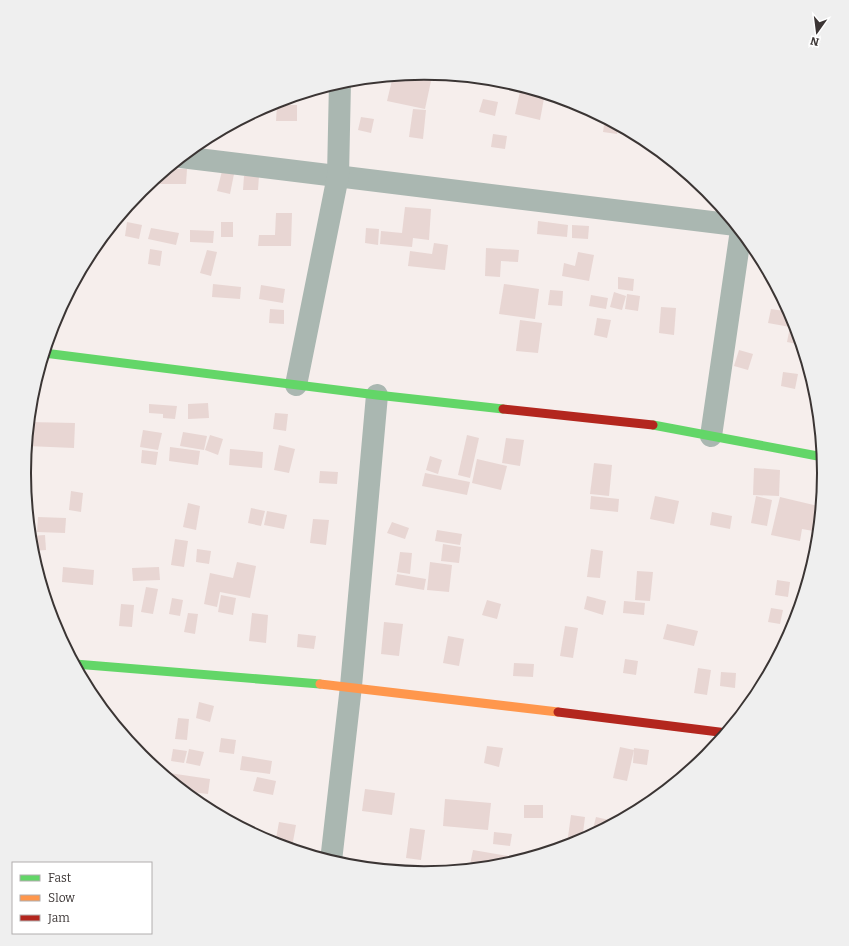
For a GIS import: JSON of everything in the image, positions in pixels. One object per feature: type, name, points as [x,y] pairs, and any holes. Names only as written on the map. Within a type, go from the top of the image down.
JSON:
[{"type":"street","points":[[296,385],[338,176],[340,89]]},
{"type":"street","points":[[189,158],[729,224]]},
{"type":"street","points":[[711,436],[740,237]]},
{"type":"street","points":[[50,354],[377,395],[668,427],[817,456]]},
{"type":"street","points":[[333,855],[351,686],[377,395]]},
{"type":"street","points":[[81,664],[351,686],[720,732]]},
{"type":"building","points":[[392,81],[431,81],[425,109],[387,101]]},
{"type":"building","points":[[520,92],[544,98],[540,120],[515,114]]},
{"type":"building","points":[[483,99],[498,102],[495,116],[479,112]]},
{"type":"building","points":[[285,105],[297,105],[297,121],[276,121],[277,108]]},
{"type":"building","points":[[413,109],[426,110],[423,139],[409,137]]},
{"type":"building","points":[[361,117],[374,119],[371,133],[358,130]]},
{"type":"building","points":[[604,123],[618,130],[617,134],[603,132]]},
{"type":"building","points":[[493,134],[507,136],[505,149],[491,147]]},
{"type":"building","points":[[175,169],[187,169],[186,184],[158,184]]},
{"type":"building","points":[[222,171],[234,174],[230,194],[217,191]]},
{"type":"building","points":[[244,176],[259,176],[258,190],[243,190]]},
{"type":"building","points":[[405,207],[431,209],[429,240],[413,238],[412,247],[380,244],[381,231],[402,233]]},
{"type":"building","points":[[276,213],[292,213],[291,246],[258,246],[259,235],[275,235]]},
{"type":"building","points":[[538,221],[568,225],[567,237],[537,234]]},
{"type":"building","points":[[127,222],[142,225],[139,239],[125,236]]},
{"type":"building","points":[[221,222],[233,222],[233,237],[221,237]]},
{"type":"building","points":[[572,225],[589,226],[588,239],[572,238]]},
{"type":"building","points":[[151,228],[179,233],[176,245],[148,239]]},
{"type":"building","points":[[366,228],[379,229],[378,245],[365,243]]},
{"type":"building","points":[[190,230],[214,231],[213,243],[190,242]]},
{"type":"building","points":[[434,243],[448,245],[445,270],[408,266],[410,251],[432,254]]},
{"type":"building","points":[[486,248],[519,250],[518,262],[501,261],[500,277],[485,276]]},
{"type":"building","points":[[150,249],[162,251],[160,266],[148,264]]},
{"type":"building","points":[[207,250],[217,252],[211,276],[200,273]]},
{"type":"building","points":[[578,252],[594,255],[589,281],[562,276],[564,263],[575,266]]},
{"type":"building","points":[[618,277],[634,279],[633,291],[618,289]]},
{"type":"building","points":[[213,284],[241,287],[240,299],[212,297]]},
{"type":"building","points":[[504,284],[539,289],[535,319],[499,314]]},
{"type":"building","points":[[261,285],[285,289],[283,303],[259,299]]},
{"type":"building","points":[[550,290],[563,291],[562,306],[548,305]]},
{"type":"building","points":[[614,292],[626,296],[622,310],[610,307]]},
{"type":"building","points":[[627,294],[640,296],[638,311],[625,309]]},
{"type":"building","points":[[591,295],[608,298],[606,309],[589,306]]},
{"type":"building","points":[[661,307],[676,308],[674,335],[659,333]]},
{"type":"building","points":[[270,309],[284,310],[284,324],[269,323]]},
{"type":"building","points":[[771,309],[783,311],[790,327],[768,323]]},
{"type":"building","points":[[597,318],[611,320],[607,338],[594,335]]},
{"type":"building","points":[[520,320],[542,323],[538,353],[516,351]]},
{"type":"building","points":[[790,327],[796,344],[787,342]]},
{"type":"building","points":[[739,350],[753,354],[748,370],[734,366]]},
{"type":"building","points":[[783,372],[798,374],[795,389],[781,386]]},
{"type":"building","points":[[208,403],[209,418],[188,419],[188,404]]},
{"type":"building","points":[[149,404],[177,406],[175,419],[163,418],[163,414],[149,413]]},
{"type":"building","points":[[275,413],[288,414],[286,431],[273,429]]},
{"type":"building","points":[[34,422],[75,423],[74,448],[32,446]]},
{"type":"building","points":[[143,430],[162,433],[158,450],[140,447]]},
{"type":"building","points":[[183,432],[207,436],[204,450],[180,446]]},
{"type":"building","points":[[210,435],[223,439],[218,455],[205,450]]},
{"type":"building","points":[[467,435],[479,438],[470,478],[458,475]]},
{"type":"building","points":[[506,438],[524,440],[520,466],[502,463]]},
{"type":"building","points":[[279,445],[295,449],[289,473],[274,470]]},
{"type":"building","points":[[170,447],[200,451],[198,465],[169,461]]},
{"type":"building","points":[[230,449],[263,452],[262,468],[229,465]]},
{"type":"building","points":[[142,450],[158,452],[156,465],[141,463]]},
{"type":"building","points":[[430,456],[442,460],[438,474],[426,470]]},
{"type":"building","points":[[477,459],[507,466],[501,490],[472,483]]},
{"type":"building","points":[[594,463],[612,465],[609,496],[590,494]]},
{"type":"building","points":[[754,468],[780,470],[779,496],[753,495]]},
{"type":"building","points":[[320,471],[338,472],[337,484],[319,483]]},
{"type":"building","points":[[425,473],[470,482],[467,495],[422,486]]},
{"type":"building","points":[[71,491],[83,493],[81,512],[69,510]]},
{"type":"building","points":[[591,496],[619,499],[618,512],[590,509]]},
{"type":"building","points":[[655,496],[679,501],[674,524],[650,519]]},
{"type":"building","points":[[756,496],[772,500],[767,526],[751,523]]},
{"type":"building","points":[[780,497],[816,506],[814,531],[802,529],[800,541],[771,535]]},
{"type":"building","points":[[188,503],[200,506],[196,530],[183,527]]},
{"type":"building","points":[[251,508],[265,511],[261,526],[248,523]]},
{"type":"building","points":[[267,511],[287,515],[284,529],[264,525]]},
{"type":"building","points":[[712,512],[732,516],[730,529],[710,525]]},
{"type":"building","points":[[38,517],[66,518],[65,533],[37,532]]},
{"type":"building","points":[[313,519],[329,520],[326,545],[310,543]]},
{"type":"building","points":[[392,522],[409,528],[405,539],[387,533]]},
{"type":"building","points":[[437,530],[462,534],[460,545],[435,541]]},
{"type":"building","points":[[45,535],[46,550],[39,550],[36,536]]},
{"type":"building","points":[[175,539],[188,541],[184,567],[171,565]]},
{"type":"building","points":[[443,544],[461,547],[459,563],[441,561]]},
{"type":"building","points":[[197,549],[211,551],[209,564],[196,562]]},
{"type":"building","points":[[591,549],[603,551],[600,578],[587,577]]},
{"type":"building","points":[[400,552],[412,553],[410,574],[397,572]]},
{"type":"building","points":[[237,562],[256,566],[250,598],[220,592],[217,607],[204,604],[210,573],[233,578]]},
{"type":"building","points":[[430,562],[452,565],[449,592],[427,590]]},
{"type":"building","points":[[63,567],[94,570],[93,585],[62,582]]},
{"type":"building","points":[[159,567],[160,580],[133,581],[132,568]]},
{"type":"building","points":[[637,571],[653,572],[650,601],[635,600]]},
{"type":"building","points":[[397,574],[426,579],[424,590],[395,585]]},
{"type":"building","points":[[777,580],[790,582],[788,597],[775,595]]},
{"type":"building","points":[[146,587],[158,589],[153,614],[141,612]]},
{"type":"building","points":[[221,595],[236,598],[233,615],[218,612]]},
{"type":"building","points":[[587,596],[606,601],[603,615],[584,609]]},
{"type":"building","points":[[172,598],[183,600],[180,616],[169,614]]},
{"type":"building","points":[[487,600],[501,604],[497,619],[482,615]]},
{"type":"building","points":[[624,601],[645,603],[644,615],[623,613]]},
{"type":"building","points":[[121,604],[134,605],[132,627],[119,626]]},
{"type":"building","points":[[771,608],[783,610],[780,624],[768,622]]},
{"type":"building","points":[[188,613],[198,614],[195,634],[184,632]]},
{"type":"building","points":[[252,613],[268,615],[266,643],[249,641]]},
{"type":"building","points":[[384,622],[403,624],[399,656],[381,654]]},
{"type":"building","points":[[667,624],[698,631],[694,646],[663,639]]},
{"type":"building","points":[[565,626],[578,628],[573,658],[560,656]]},
{"type":"building","points":[[298,634],[316,636],[314,649],[297,647]]},
{"type":"building","points":[[448,636],[464,639],[459,666],[443,663]]},
{"type":"building","points":[[625,659],[638,661],[636,675],[623,673]]},
{"type":"building","points":[[514,663],[534,664],[533,677],[513,676]]},
{"type":"building","points":[[698,668],[711,670],[707,695],[694,693]]},
{"type":"building","points":[[721,672],[736,673],[735,688],[720,686]]},
{"type":"building","points":[[199,702],[214,706],[210,722],[196,718]]},
{"type":"building","points":[[178,718],[189,719],[187,740],[175,739]]},
{"type":"building","points":[[221,738],[236,740],[234,754],[219,752]]},
{"type":"building","points":[[487,746],[503,748],[499,767],[484,763]]},
{"type":"building","points":[[620,747],[634,750],[627,781],[613,778]]},
{"type":"building","points":[[634,748],[649,750],[647,765],[633,763]]},
{"type":"building","points":[[173,749],[187,751],[184,763],[171,761]]},
{"type":"building","points":[[189,749],[204,752],[200,766],[186,763]]},
{"type":"building","points":[[242,756],[272,761],[270,774],[240,770]]},
{"type":"building","points":[[170,773],[210,779],[208,794],[196,792]]},
{"type":"building","points":[[257,777],[276,781],[273,795],[253,791]]},
{"type":"building","points":[[365,789],[395,793],[392,815],[362,811]]},
{"type":"building","points":[[445,799],[491,803],[488,830],[443,826]]},
{"type":"building","points":[[524,805],[543,805],[543,818],[524,818]]},
{"type":"building","points":[[571,815],[585,817],[583,833],[568,840]]},
{"type":"building","points":[[596,817],[610,820],[599,826],[593,829]]},
{"type":"building","points":[[279,822],[296,825],[293,844],[276,838]]},
{"type":"building","points":[[410,828],[425,830],[421,860],[406,858]]},
{"type":"building","points":[[494,832],[512,834],[510,846],[493,844]]},
{"type":"building","points":[[473,850],[508,856],[501,859],[470,864]]},
{"type":"traffic: fast","points":[[50,354],[377,395],[503,409]]},
{"type":"traffic: fast","points":[[653,425],[817,456]]},
{"type":"traffic: fast","points":[[81,665],[320,684]]},
{"type":"traffic: slow","points":[[320,684],[558,712]]},
{"type":"traffic: jam","points":[[503,409],[653,425]]},
{"type":"traffic: jam","points":[[558,712],[720,732]]}]
